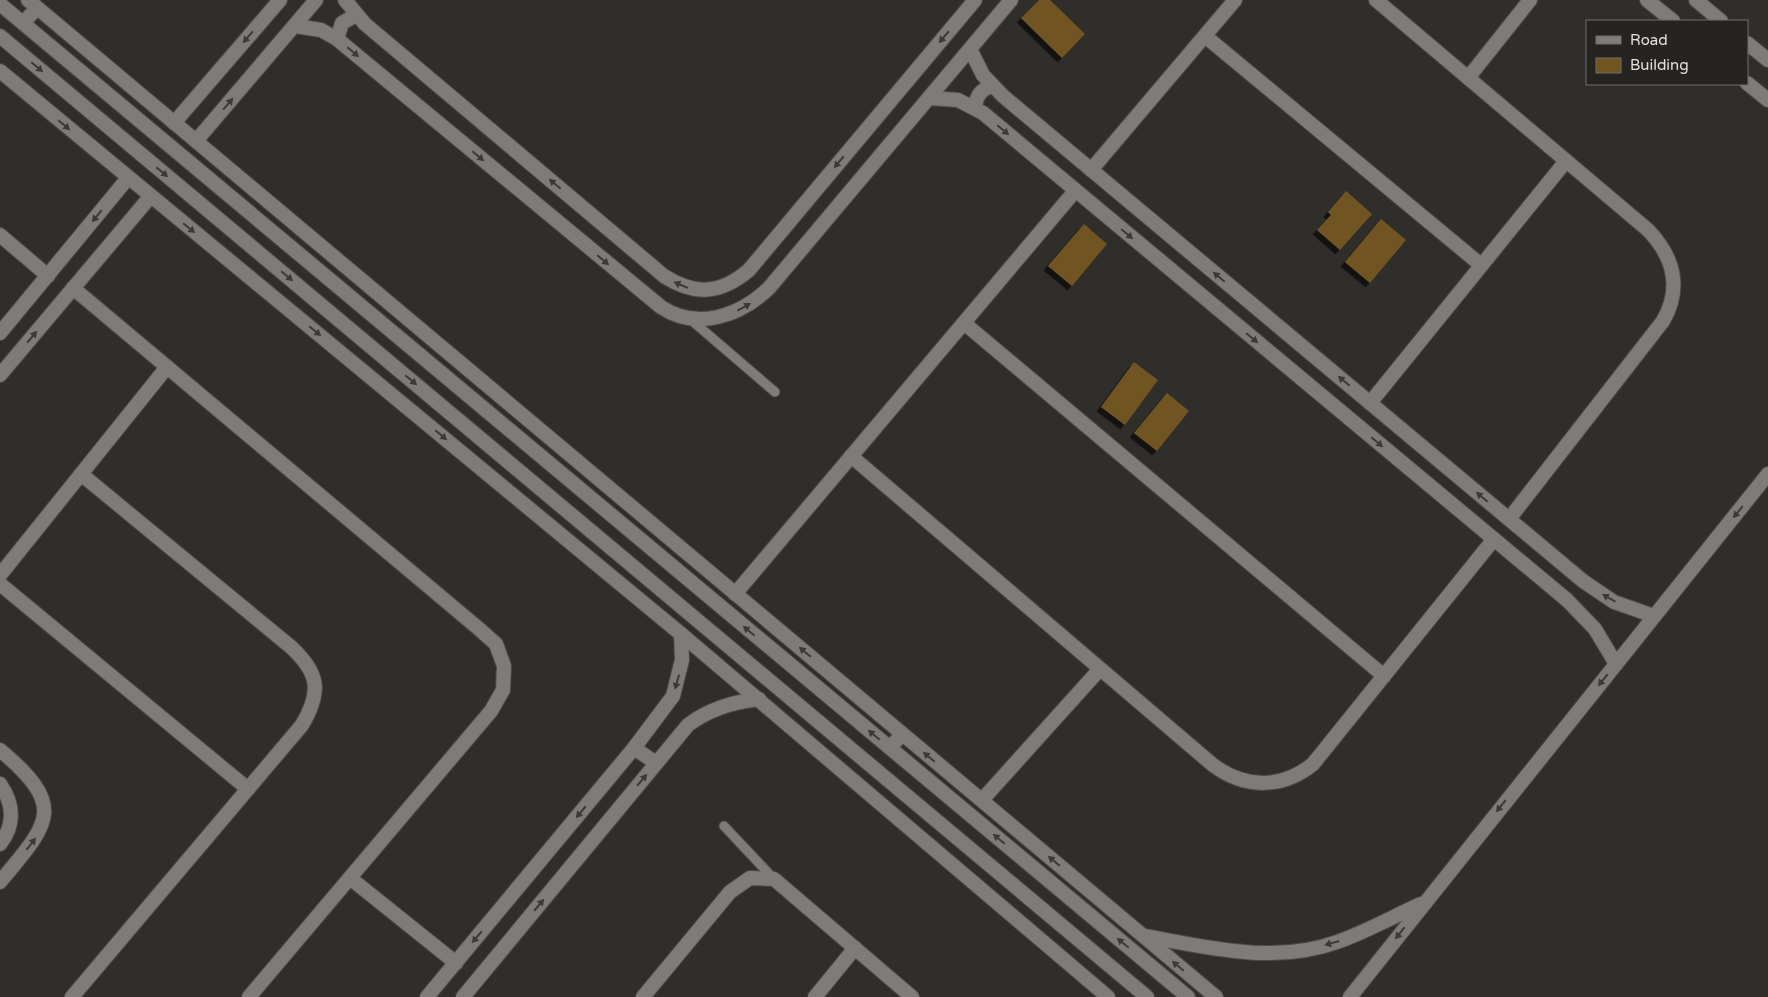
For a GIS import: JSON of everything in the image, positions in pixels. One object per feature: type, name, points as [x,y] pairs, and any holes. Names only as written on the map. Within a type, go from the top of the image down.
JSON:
[{"type":"street","points":[[174,123],[280,0]]},
{"type":"street","points":[[196,141],[316,0]]},
{"type":"street","points":[[345,0],[356,15],[664,276],[684,287],[696,290],[730,283],[749,270],[975,0]]},
{"type":"street","points":[[295,26],[321,30],[337,39],[661,307],[669,313],[690,319],[726,316],[760,297],[1011,0]]},
{"type":"street","points":[[1092,170],[1235,0]]},
{"type":"street","points":[[1376,0],[1657,238],[1671,263],[1674,290],[1668,312],[1657,330],[1509,519]]},
{"type":"street","points":[[1468,78],[1530,0]]},
{"type":"street","points":[[1648,0],[1672,20]]},
{"type":"street","points":[[1696,0],[1720,20]]},
{"type":"street","points":[[0,4],[1188,997]]},
{"type":"street","points":[[22,23],[32,4],[1216,997]]},
{"type":"street","points":[[337,39],[342,23],[356,15]]},
{"type":"street","points":[[0,36],[1147,997]]},
{"type":"street","points":[[1205,36],[1481,265]]},
{"type":"street","points":[[1748,44],[1768,60]]},
{"type":"street","points":[[970,49],[983,74],[992,86],[1509,519],[1598,592],[1627,607],[1654,616]]},
{"type":"street","points":[[0,71],[150,197],[681,634],[1108,997]]},
{"type":"street","points":[[1748,84],[1768,100]]},
{"type":"street","points":[[975,108],[978,95],[982,90],[992,86]]},
{"type":"street","points":[[928,98],[948,98],[975,108],[1076,190],[1582,614],[1595,629],[1616,664]]},
{"type":"street","points":[[1370,403],[1566,160]]},
{"type":"street","points":[[0,333],[128,178]]},
{"type":"street","points":[[735,594],[1076,190]]},
{"type":"street","points":[[0,374],[150,197]]},
{"type":"street","points":[[0,234],[48,276]]},
{"type":"street","points":[[73,288],[478,628],[496,644],[504,666],[503,690],[491,711],[249,997]]},
{"type":"street","points":[[964,323],[1384,676]]},
{"type":"street","points":[[0,575],[167,367]]},
{"type":"street","points":[[851,456],[1224,773],[1235,779],[1261,784],[1294,777],[1313,764],[1494,539]]},
{"type":"street","points":[[72,997],[302,725],[314,705],[316,683],[307,662],[81,474]]},
{"type":"street","points":[[1350,997],[1424,902],[1768,474]]},
{"type":"street","points":[[0,584],[248,789]]},
{"type":"street","points":[[427,997],[634,748],[673,696],[682,660],[681,634]]},
{"type":"street","points":[[982,800],[1100,669]]},
{"type":"street","points":[[463,997],[688,725],[700,716],[727,704],[758,699]]},
{"type":"street","points":[[890,748],[902,734]]},
{"type":"street","points":[[634,748],[656,763]]},
{"type":"street","points":[[0,750],[28,776],[40,792],[45,812],[40,833],[0,882]]},
{"type":"street","points":[[0,784],[7,794],[12,814],[8,833],[0,844]]},
{"type":"street","points":[[350,878],[456,963]]},
{"type":"street","points":[[643,997],[730,892],[750,878],[774,879],[912,997]]},
{"type":"street","points":[[1142,935],[1238,952],[1299,950],[1337,942],[1424,902]]},
{"type":"street","points":[[815,997],[855,948]]},
{"type":"lane","points":[[690,319],[775,392]]},
{"type":"lane","points":[[724,826],[774,879]]},
{"type":"building","points":[[1039,0],[1050,0],[1085,34],[1062,58],[1021,18]]},
{"type":"building","points":[[1346,191],[1372,214],[1340,250],[1317,230],[1331,215],[1328,212]]},
{"type":"building","points":[[1381,219],[1406,240],[1370,283],[1345,262]]},
{"type":"building","points":[[1084,224],[1107,244],[1072,286],[1048,266]]},
{"type":"building","points":[[1134,362],[1158,380],[1125,425],[1101,407]]},
{"type":"building","points":[[1167,393],[1189,411],[1157,451],[1134,433]]}]
